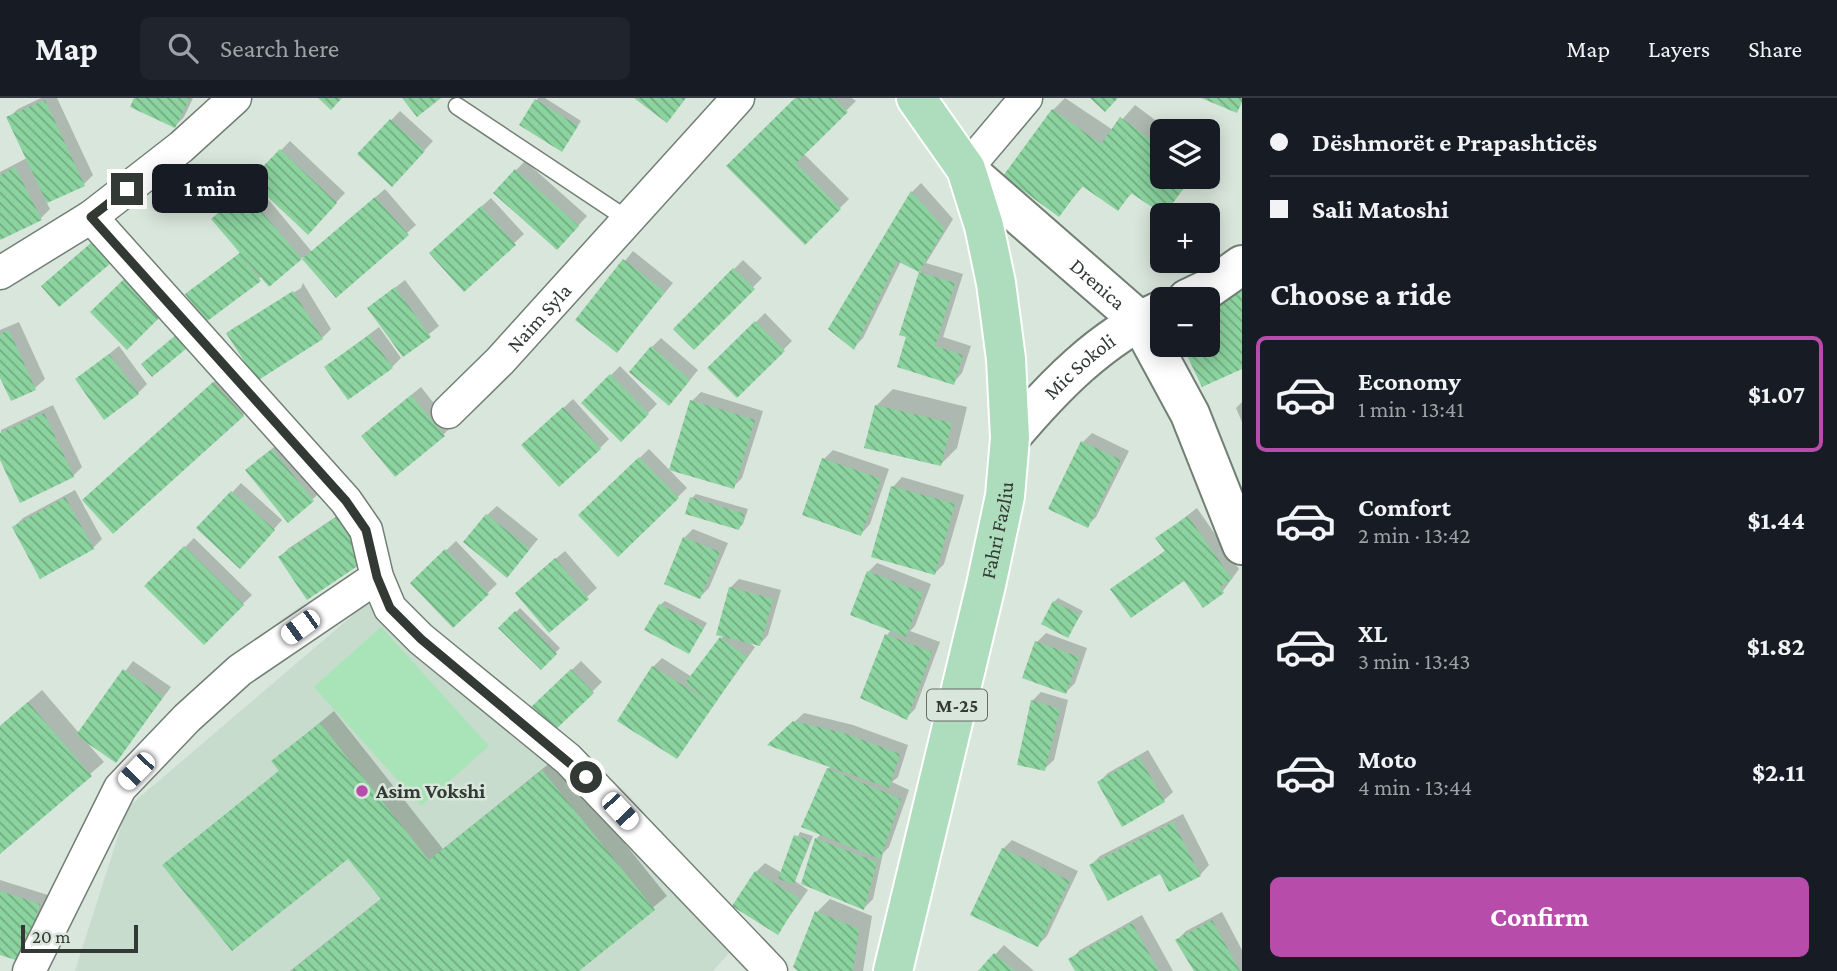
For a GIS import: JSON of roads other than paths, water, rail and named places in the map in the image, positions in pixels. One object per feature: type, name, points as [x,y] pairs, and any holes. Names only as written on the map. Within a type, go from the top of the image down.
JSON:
[{"type":"main road","name":"Fahri Fazliu","points":[[893,971],[1005,496],[1010,438],[1006,359],[996,283],[984,226],[965,169],[916,98]]},
{"type":"street","points":[[0,273],[91,217],[181,147],[235,98]]},
{"type":"street","name":"Naim Syla","points":[[448,412],[500,360],[738,98]]},
{"type":"street","points":[[965,169],[1026,98]]},
{"type":"street","name":"Drenica","points":[[965,169],[1150,314]]},
{"type":"street","points":[[91,217],[346,501],[366,530],[377,577],[390,608],[405,624],[568,759],[771,971]]},
{"type":"street","points":[[1211,287],[1242,265]]},
{"type":"street","name":"Mic Sokoli","points":[[1010,438],[1054,387],[1150,316]]},
{"type":"street","name":"Drenica","points":[[1168,357],[1242,545]]},
{"type":"street","points":[[29,971],[120,789],[187,718],[240,670],[377,577]]},
{"type":"lane","points":[[457,106],[627,219]]},
{"type":"place","name":"Asim Vokshi","points":[[362,791]]}]
